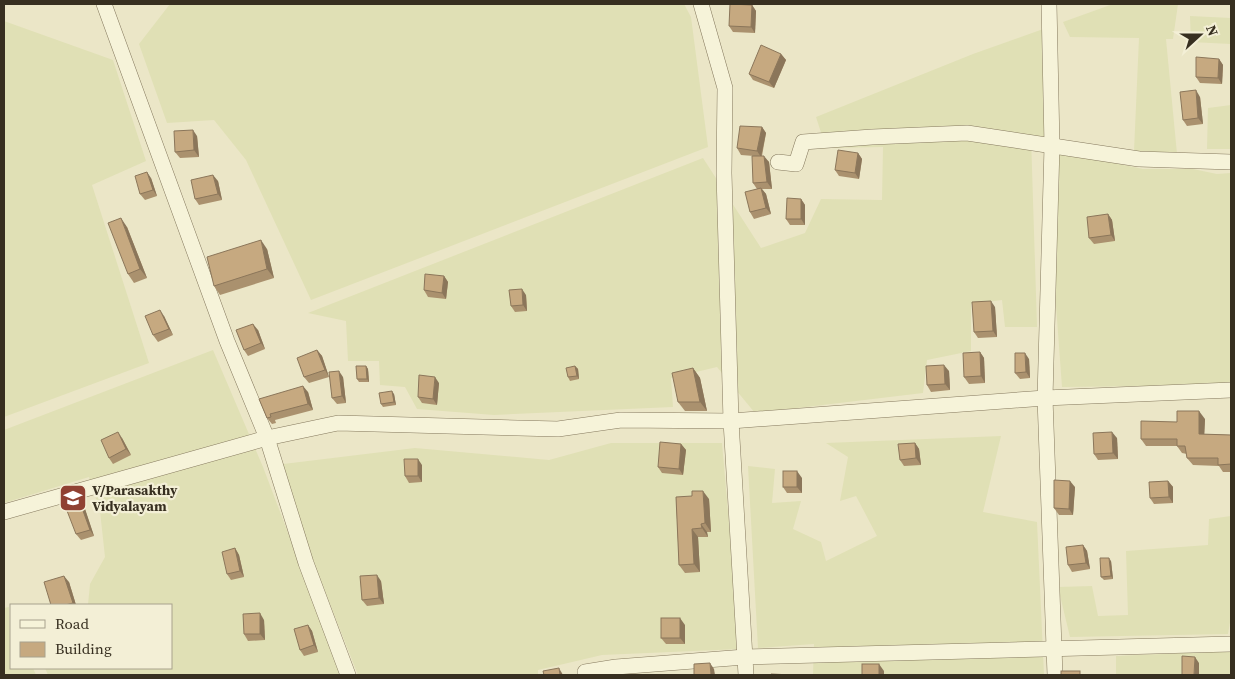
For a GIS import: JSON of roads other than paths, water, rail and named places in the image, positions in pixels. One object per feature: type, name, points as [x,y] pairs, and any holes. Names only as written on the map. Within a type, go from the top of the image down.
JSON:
[{"type":"street","points":[[104,4],[227,341],[268,438],[306,563],[348,675]]},
{"type":"street","points":[[701,4],[725,88],[724,173],[730,421],[746,675]]},
{"type":"street","points":[[1049,4],[1052,146],[1046,398],[1055,675]]},
{"type":"street","points":[[778,162],[796,164],[803,142],[967,133],[1139,159],[1231,162]]},
{"type":"street","points":[[4,512],[268,438],[338,424],[558,429],[621,420],[730,421],[1046,398],[1231,390]]},
{"type":"street","points":[[584,675],[585,672],[616,667],[745,657],[1055,647],[1231,644]]},
{"type":"place","name":"V/Parasakthy Vidyalayam","points":[[73,498]]}]
